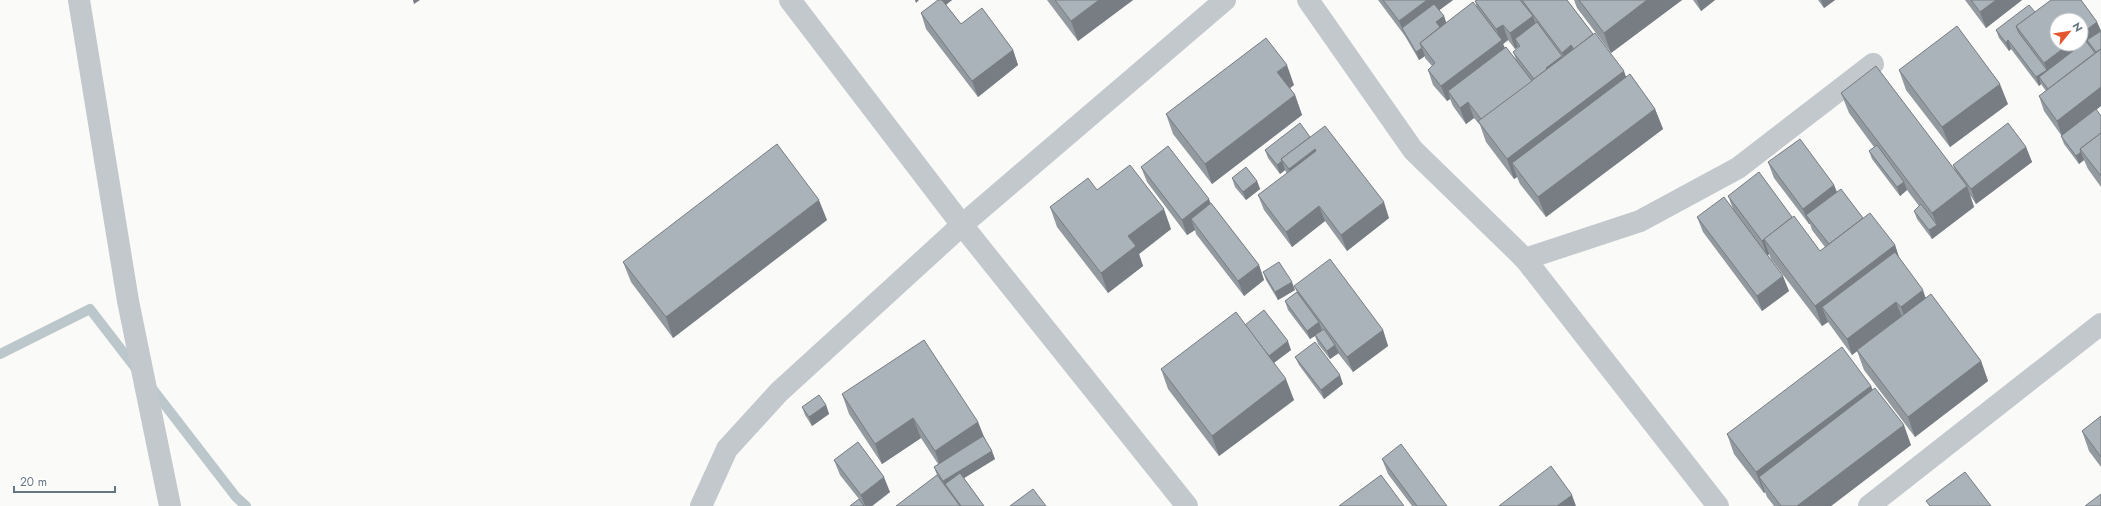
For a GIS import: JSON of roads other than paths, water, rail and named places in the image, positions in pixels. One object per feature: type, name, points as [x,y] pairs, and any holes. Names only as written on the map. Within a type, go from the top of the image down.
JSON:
[{"type":"street","points":[[79,0],[128,301],[170,506]]},
{"type":"street","points":[[790,0],[962,225],[1187,506]]},
{"type":"street","points":[[701,506],[727,450],[779,392],[962,225],[1225,0]]},
{"type":"street","points":[[1308,0],[1413,150],[1525,259],[1718,506]]},
{"type":"street","points":[[1525,259],[1640,221],[1738,168],[1873,64]]},
{"type":"street","points":[[1869,506],[2101,324]]},
{"type":"waterway","points":[[0,354],[90,309],[137,370]]},
{"type":"waterway","points":[[151,387],[236,497],[246,506]]}]
